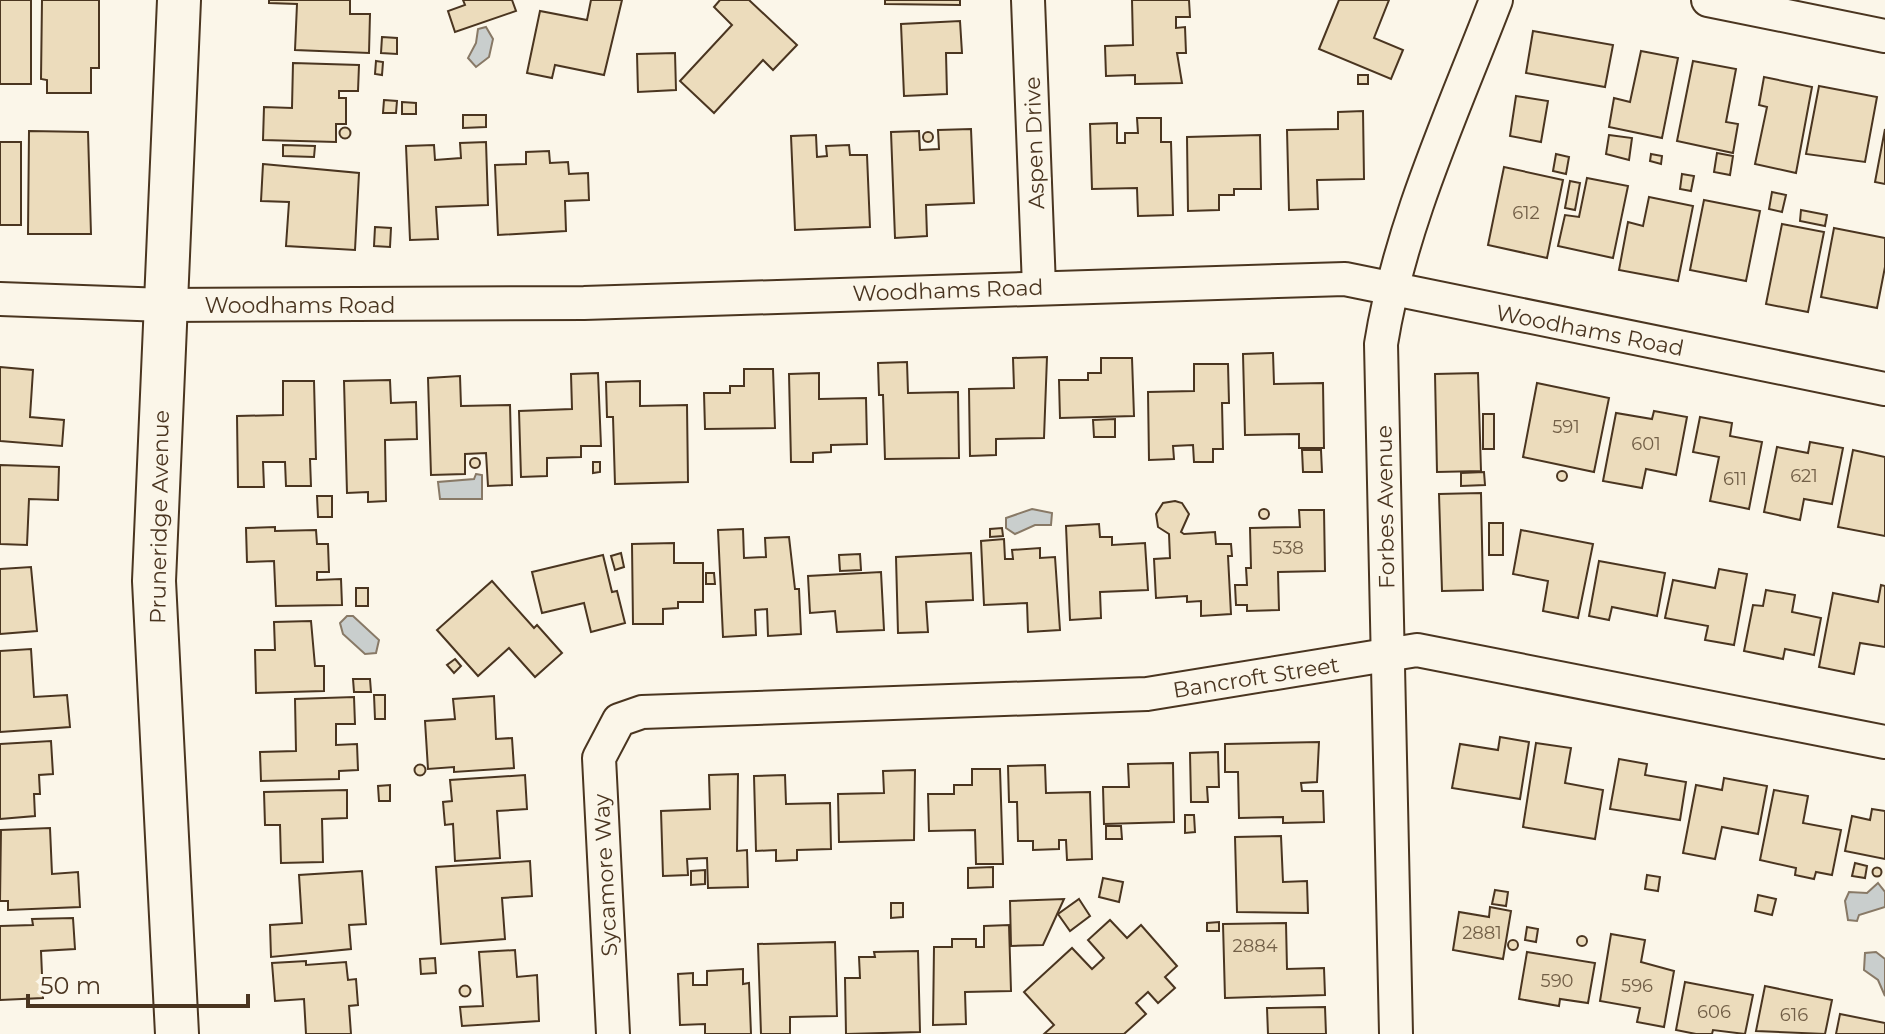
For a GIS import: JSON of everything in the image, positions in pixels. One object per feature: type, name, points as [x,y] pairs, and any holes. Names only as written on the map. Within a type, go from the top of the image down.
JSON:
[{"type":"main road","name":"Pruneridge Avenue","points":[[177,1034],[154,581],[179,0]]},
{"type":"street","name":"Aspen Drive","points":[[1028,0],[1039,287]]},
{"type":"street","name":"Forbes Avenue","points":[[1396,1034],[1381,344],[1391,288],[1406,237],[1496,0]]},
{"type":"street","points":[[1708,0],[1885,36]]},
{"type":"street","name":"Woodhams Road","points":[[0,299],[165,305],[584,303],[1345,279],[1885,389]]},
{"type":"street","name":"Bancroft Street","points":[[619,720],[642,712],[1147,694],[1417,650],[1885,742]]},
{"type":"street","name":"Sycamore Way","points":[[613,1034],[599,758],[619,720]]},
{"type":"shaded area","points":[[486,27],[493,39],[489,57],[476,67],[468,58],[476,43],[478,29]]},
{"type":"shaded area","points":[[476,474],[482,475],[482,499],[440,499],[438,482],[474,479]]},
{"type":"shaded area","points":[[1032,509],[1052,513],[1051,525],[1035,525],[1015,534],[1006,528],[1006,518]]},
{"type":"shaded area","points":[[347,616],[353,616],[379,640],[376,653],[365,654],[343,634],[340,623]]},
{"type":"shaded area","points":[[1878,883],[1885,892],[1885,907],[1859,915],[1857,921],[1848,920],[1845,901],[1849,892],[1867,893]]},
{"type":"shaded area","points":[[1876,952],[1885,959],[1885,996],[1878,980],[1864,970],[1865,953]]},
{"type":"building","points":[[0,0],[31,0],[31,84],[0,84]]},
{"type":"building","points":[[42,0],[99,0],[99,68],[91,68],[91,93],[47,93],[47,80],[41,79]]},
{"type":"building","points":[[269,0],[350,0],[350,14],[370,14],[369,53],[295,50],[297,4],[269,3]]},
{"type":"building","points":[[463,0],[512,0],[516,11],[455,32],[448,11],[465,5]]},
{"type":"building","points":[[591,0],[622,0],[604,75],[555,65],[552,78],[527,73],[540,11],[587,20]]},
{"type":"building","points":[[720,0],[749,0],[797,45],[773,70],[763,60],[714,113],[680,81],[732,25],[714,7]]},
{"type":"building","points":[[885,0],[960,0],[960,5],[885,4]]},
{"type":"building","points":[[1132,0],[1189,0],[1190,17],[1176,17],[1176,28],[1185,27],[1186,53],[1177,53],[1182,83],[1135,84],[1135,75],[1106,76],[1105,46],[1133,45]]},
{"type":"building","points":[[1339,0],[1389,0],[1374,38],[1403,50],[1391,79],[1319,49]]},
{"type":"building","points":[[960,21],[962,53],[946,53],[947,94],[904,96],[901,24]]},
{"type":"building","points":[[1533,31],[1613,45],[1605,87],[1526,73]]},
{"type":"building","points":[[382,37],[397,38],[397,54],[381,53]]},
{"type":"building","points":[[1641,51],[1678,58],[1662,138],[1609,127],[1614,98],[1630,102]]},
{"type":"building","points":[[675,53],[676,90],[638,92],[637,54]]},
{"type":"building","points":[[376,61],[383,62],[382,75],[375,74]]},
{"type":"building","points":[[1693,61],[1736,69],[1726,122],[1738,124],[1733,153],[1677,141]]},
{"type":"building","points":[[293,63],[359,65],[358,91],[339,91],[339,98],[346,98],[346,124],[336,124],[336,142],[263,140],[264,107],[292,108]]},
{"type":"building","points":[[1358,75],[1368,75],[1368,84],[1358,84]]},
{"type":"building","points":[[1764,77],[1812,87],[1796,173],[1755,164],[1767,107],[1759,105]]},
{"type":"building","points":[[1819,86],[1877,97],[1865,162],[1806,154]]},
{"type":"building","points":[[1516,96],[1548,101],[1541,142],[1510,136]]},
{"type":"building","points":[[384,100],[397,101],[396,113],[383,113]]},
{"type":"building","points":[[402,102],[416,103],[416,114],[402,114]]},
{"type":"building","points":[[1363,111],[1364,179],[1317,180],[1318,209],[1289,210],[1287,130],[1338,129],[1338,112]]},
{"type":"building","points":[[463,115],[486,115],[486,127],[463,128]]},
{"type":"building","points":[[1137,118],[1161,118],[1161,142],[1171,142],[1173,215],[1138,216],[1137,188],[1092,189],[1090,124],[1117,123],[1117,143],[1125,143],[1125,133],[1138,133]]},
{"type":"building","points":[[345,128],[350,133],[345,138],[340,133]]},
{"type":"building","points":[[971,129],[974,203],[926,205],[927,236],[895,238],[891,132],[919,131],[920,150],[939,149],[938,130]]},
{"type":"building","points":[[1885,129],[1885,184],[1875,182]]},
{"type":"building","points":[[29,131],[88,132],[91,234],[28,234]]},
{"type":"building","points":[[928,132],[933,137],[928,142],[923,137]]},
{"type":"building","points":[[816,135],[817,157],[827,156],[826,146],[849,145],[850,155],[867,155],[870,227],[795,230],[791,136]]},
{"type":"building","points":[[1260,135],[1261,189],[1234,189],[1234,195],[1219,195],[1219,210],[1188,211],[1187,137]]},
{"type":"building","points":[[1609,135],[1632,138],[1629,160],[1606,154]]},
{"type":"building","points":[[0,142],[21,142],[21,225],[0,225]]},
{"type":"building","points":[[486,142],[488,205],[436,207],[438,239],[410,240],[406,146],[434,145],[435,160],[461,158],[460,143]]},
{"type":"building","points":[[283,145],[315,146],[314,157],[283,156]]},
{"type":"building","points":[[549,151],[550,163],[568,162],[569,174],[588,173],[589,200],[565,201],[566,231],[498,235],[495,165],[526,164],[526,152]]},
{"type":"building","points":[[1717,153],[1733,156],[1730,175],[1714,172]]},
{"type":"building","points":[[1556,154],[1569,157],[1566,174],[1553,171]]},
{"type":"building","points":[[1651,154],[1662,156],[1661,164],[1650,161]]},
{"type":"building","points":[[263,164],[359,173],[355,250],[286,246],[289,202],[261,201]]},
{"type":"building","points":[[1504,167],[1563,180],[1547,258],[1488,245]]},
{"type":"building","points":[[1682,174],[1694,176],[1691,191],[1680,189]]},
{"type":"building","points":[[1587,178],[1628,186],[1613,258],[1558,246],[1565,215],[1579,217]]},
{"type":"building","points":[[1570,181],[1580,183],[1575,210],[1565,208]]},
{"type":"building","points":[[1772,192],[1786,195],[1782,212],[1769,209]]},
{"type":"building","points":[[1649,197],[1693,206],[1678,281],[1619,270],[1628,222],[1643,226]]},
{"type":"building","points":[[1704,200],[1760,211],[1746,281],[1690,270]]},
{"type":"building","points":[[1801,210],[1827,215],[1825,226],[1800,221]]},
{"type":"building","points":[[1782,224],[1824,232],[1808,312],[1766,304]]},
{"type":"building","points":[[375,227],[391,228],[390,247],[374,246]]},
{"type":"building","points":[[1834,228],[1885,238],[1885,267],[1877,308],[1821,297]]},
{"type":"building","points":[[1273,353],[1274,384],[1323,383],[1324,448],[1299,448],[1299,434],[1245,435],[1243,354]]},
{"type":"building","points":[[1047,357],[1044,438],[996,439],[996,455],[970,456],[969,389],[1014,388],[1013,358]]},
{"type":"building","points":[[1101,358],[1132,358],[1134,416],[1060,418],[1059,380],[1088,380],[1088,373],[1101,373]]},
{"type":"building","points":[[907,362],[908,393],[958,392],[959,458],[885,459],[883,395],[879,395],[878,363]]},
{"type":"building","points":[[1194,364],[1228,364],[1229,403],[1222,403],[1223,449],[1213,449],[1213,462],[1194,462],[1193,445],[1173,446],[1174,459],[1149,460],[1148,392],[1194,391]]},
{"type":"building","points":[[0,367],[33,370],[30,417],[64,420],[62,446],[0,441]]},
{"type":"building","points":[[744,369],[773,369],[775,428],[705,429],[704,393],[730,393],[730,386],[744,386]]},
{"type":"building","points":[[598,373],[601,446],[581,446],[581,457],[547,458],[547,476],[521,477],[519,411],[572,409],[571,374]]},
{"type":"building","points":[[819,373],[819,399],[866,398],[867,444],[831,445],[831,452],[813,453],[813,462],[791,462],[789,374]]},
{"type":"building","points":[[1478,373],[1481,471],[1437,472],[1435,374]]},
{"type":"building","points":[[460,376],[461,406],[510,405],[512,485],[488,486],[486,453],[465,454],[465,474],[431,475],[428,378]]},
{"type":"building","points":[[390,380],[391,403],[416,402],[417,439],[385,440],[386,501],[368,502],[368,492],[347,493],[344,381]]},
{"type":"building","points":[[283,381],[314,381],[316,459],[310,459],[311,486],[286,486],[285,462],[263,462],[264,487],[238,487],[237,416],[283,415]]},
{"type":"building","points":[[640,381],[640,406],[687,405],[688,482],[615,484],[613,417],[607,417],[606,382]]},
{"type":"building","points":[[1537,383],[1609,398],[1594,472],[1523,457]]},
{"type":"building","points":[[1654,411],[1687,417],[1676,475],[1646,469],[1642,488],[1603,481],[1616,413],[1652,419]]},
{"type":"building","points":[[1483,414],[1494,414],[1494,449],[1483,449]]},
{"type":"building","points":[[1700,417],[1732,423],[1730,436],[1762,442],[1749,509],[1710,501],[1719,457],[1693,452]]},
{"type":"building","points":[[1115,419],[1115,437],[1094,437],[1093,420]]},
{"type":"building","points":[[1810,442],[1843,448],[1832,504],[1804,499],[1800,520],[1764,512],[1777,447],[1808,453]]},
{"type":"building","points":[[1302,450],[1321,450],[1322,472],[1303,472]]},
{"type":"building","points":[[1853,450],[1885,457],[1885,536],[1838,527]]},
{"type":"building","points":[[475,458],[480,463],[475,468],[470,463]]},
{"type":"building","points":[[593,462],[600,462],[600,472],[593,473]]},
{"type":"building","points":[[0,465],[59,467],[58,500],[29,499],[27,545],[0,544]]},
{"type":"building","points":[[1562,471],[1567,476],[1562,481],[1557,476]]},
{"type":"building","points":[[1484,472],[1485,485],[1461,486],[1461,473]]},
{"type":"building","points":[[1481,493],[1483,590],[1442,591],[1439,494]]},
{"type":"building","points":[[317,496],[332,496],[332,517],[318,517]]},
{"type":"building","points":[[1163,503],[1182,503],[1189,514],[1181,532],[1215,532],[1216,544],[1231,544],[1232,556],[1228,556],[1231,614],[1201,616],[1201,601],[1187,602],[1187,596],[1156,598],[1154,559],[1170,558],[1169,534],[1158,527],[1156,514]]},
{"type":"building","points":[[1264,509],[1269,514],[1264,519],[1259,514]]},
{"type":"building","points":[[1299,510],[1324,510],[1325,571],[1278,572],[1279,610],[1247,611],[1247,605],[1236,605],[1235,585],[1247,585],[1246,568],[1251,568],[1250,528],[1300,527]]},
{"type":"building","points":[[1489,523],[1503,523],[1503,555],[1489,555]]},
{"type":"building","points":[[1099,524],[1100,537],[1112,537],[1112,545],[1145,543],[1148,590],[1100,592],[1101,618],[1070,620],[1066,526]]},
{"type":"building","points":[[275,527],[275,531],[316,530],[317,544],[328,544],[329,572],[317,572],[317,580],[341,579],[342,605],[276,606],[274,561],[247,562],[246,528]]},
{"type":"building","points":[[1002,528],[1003,536],[990,537],[990,529]]},
{"type":"building","points":[[743,529],[744,558],[766,557],[765,538],[789,537],[795,589],[799,589],[801,634],[768,636],[767,609],[755,610],[756,635],[723,637],[718,530]]},
{"type":"building","points":[[1521,530],[1593,544],[1578,618],[1543,611],[1548,581],[1513,574]]},
{"type":"building","points":[[1004,539],[1005,559],[1013,559],[1012,550],[1040,548],[1040,558],[1055,557],[1060,630],[1028,632],[1027,603],[984,605],[981,541]]},
{"type":"building","points":[[674,543],[674,563],[703,563],[703,602],[678,602],[678,608],[663,609],[663,624],[633,624],[632,544]]},
{"type":"building","points":[[621,553],[624,567],[615,570],[611,556]]},
{"type":"building","points":[[971,553],[973,600],[926,602],[928,632],[898,633],[896,557]]},
{"type":"building","points":[[860,554],[861,570],[840,571],[839,555]]},
{"type":"building","points":[[603,555],[612,592],[617,591],[625,623],[591,632],[584,603],[542,613],[532,572]]},
{"type":"building","points":[[1599,561],[1665,573],[1657,616],[1612,607],[1609,620],[1589,616]]},
{"type":"building","points":[[31,567],[37,631],[0,634],[0,569]]},
{"type":"building","points":[[1719,569],[1747,574],[1734,645],[1705,640],[1708,626],[1665,618],[1673,580],[1715,588]]},
{"type":"building","points":[[881,572],[884,630],[837,632],[835,611],[810,613],[808,576]]},
{"type":"building","points":[[706,573],[714,573],[715,584],[706,584]]},
{"type":"building","points":[[492,581],[534,628],[537,625],[562,653],[535,677],[509,648],[478,676],[437,630]]},
{"type":"building","points":[[1881,585],[1885,586],[1885,647],[1860,643],[1854,674],[1819,667],[1833,593],[1878,602]]},
{"type":"building","points":[[356,588],[368,588],[368,606],[356,606]]},
{"type":"building","points":[[1766,590],[1795,595],[1792,612],[1821,618],[1814,655],[1785,649],[1783,659],[1744,651],[1753,605],[1763,606]]},
{"type":"building","points":[[311,621],[315,666],[324,666],[324,691],[256,693],[255,650],[275,650],[274,622]]},
{"type":"building","points":[[31,649],[34,697],[67,695],[70,727],[0,732],[0,651]]},
{"type":"building","points":[[455,659],[461,666],[454,673],[447,665]]},
{"type":"building","points":[[353,679],[370,679],[371,692],[354,692]]},
{"type":"building","points":[[374,695],[385,695],[385,719],[375,719]]},
{"type":"building","points":[[494,696],[496,739],[512,738],[514,768],[454,772],[454,767],[428,769],[425,721],[455,719],[453,699]]},
{"type":"building","points":[[354,697],[355,724],[336,724],[336,745],[357,744],[358,770],[339,771],[339,779],[261,781],[260,752],[296,751],[295,699]]},
{"type":"building","points":[[1500,737],[1529,742],[1520,799],[1452,788],[1460,744],[1498,750]]},
{"type":"building","points":[[51,741],[53,774],[39,775],[40,794],[34,794],[35,816],[0,819],[0,744]]},
{"type":"building","points":[[1319,742],[1317,782],[1301,783],[1302,791],[1323,791],[1324,822],[1283,823],[1283,817],[1239,818],[1238,772],[1225,772],[1225,744]]},
{"type":"building","points":[[1536,743],[1571,748],[1565,783],[1603,790],[1595,839],[1523,827]]},
{"type":"building","points":[[1218,752],[1219,787],[1207,787],[1208,802],[1191,802],[1190,753]]},
{"type":"building","points":[[1619,759],[1647,764],[1645,775],[1686,782],[1680,820],[1610,809]]},
{"type":"building","points":[[1173,763],[1174,822],[1104,824],[1103,787],[1129,787],[1128,764]]},
{"type":"building","points":[[420,765],[425,770],[420,775],[415,770]]},
{"type":"building","points":[[1045,765],[1046,793],[1090,792],[1092,859],[1067,860],[1066,840],[1059,840],[1059,849],[1033,850],[1033,841],[1018,841],[1017,802],[1009,802],[1008,766]]},
{"type":"building","points":[[972,769],[1000,769],[1003,864],[976,864],[975,830],[929,831],[928,794],[954,794],[954,785],[972,785]]},
{"type":"building","points":[[915,770],[914,840],[839,842],[838,794],[884,793],[883,771]]},
{"type":"building","points":[[738,774],[737,851],[747,850],[748,887],[708,888],[707,858],[687,859],[688,875],[663,876],[661,811],[710,809],[709,775]]},
{"type":"building","points":[[525,775],[527,809],[497,811],[500,858],[455,861],[453,824],[445,825],[443,802],[452,801],[450,780]]},
{"type":"building","points":[[785,775],[786,804],[830,803],[831,849],[797,850],[797,860],[776,861],[776,850],[756,851],[754,776]]},
{"type":"building","points":[[1724,778],[1767,786],[1758,834],[1722,827],[1715,859],[1683,853],[1696,785],[1722,790]]},
{"type":"building","points":[[390,785],[390,801],[379,801],[378,786]]},
{"type":"building","points":[[347,790],[347,818],[322,819],[323,862],[281,863],[280,825],[265,825],[264,792]]},
{"type":"building","points":[[1774,790],[1808,796],[1803,823],[1841,830],[1832,875],[1816,872],[1814,879],[1795,875],[1796,868],[1760,860]]},
{"type":"building","points":[[1872,809],[1885,811],[1885,859],[1845,851],[1852,816],[1870,820]]},
{"type":"building","points":[[1185,815],[1194,815],[1195,832],[1185,833]]},
{"type":"building","points":[[1106,826],[1121,826],[1122,839],[1106,839]]},
{"type":"building","points":[[50,828],[52,874],[78,872],[80,907],[8,910],[8,901],[0,901],[1,830]]},
{"type":"building","points":[[1281,836],[1283,882],[1307,881],[1308,913],[1237,912],[1235,837]]},
{"type":"building","points":[[530,861],[532,896],[502,898],[505,939],[441,944],[436,867]]},
{"type":"building","points":[[1855,863],[1867,866],[1865,878],[1852,876]]},
{"type":"building","points":[[993,867],[993,887],[968,888],[968,868]]},
{"type":"building","points":[[1877,867],[1882,872],[1877,877],[1872,872]]},
{"type":"building","points":[[705,870],[705,884],[691,885],[691,871]]},
{"type":"building","points":[[362,871],[366,924],[349,925],[351,949],[271,957],[270,925],[302,923],[299,875]]},
{"type":"building","points":[[1647,875],[1660,877],[1658,891],[1645,889]]},
{"type":"building","points":[[1103,878],[1123,882],[1119,902],[1099,897]]},
{"type":"building","points":[[1495,890],[1508,892],[1506,906],[1492,904]]},
{"type":"building","points":[[1758,895],[1776,899],[1772,915],[1755,911]]},
{"type":"building","points":[[1064,899],[1043,945],[1011,946],[1010,901]]},
{"type":"building","points":[[1079,899],[1090,916],[1070,931],[1058,914]]},
{"type":"building","points":[[891,903],[903,903],[903,917],[891,918]]},
{"type":"building","points":[[1490,907],[1511,911],[1503,959],[1453,950],[1459,912],[1489,917]]},
{"type":"building","points":[[73,918],[75,949],[41,951],[43,998],[0,1000],[0,926],[33,925],[32,919]]},
{"type":"building","points":[[1110,920],[1127,938],[1141,925],[1177,966],[1165,977],[1175,988],[1158,1003],[1148,992],[1136,1003],[1146,1014],[1124,1034],[1044,1034],[1054,1025],[1024,992],[1072,948],[1092,969],[1104,958],[1088,940]]},
{"type":"building","points":[[1219,922],[1219,931],[1207,931],[1207,923]]},
{"type":"building","points":[[1286,923],[1287,969],[1324,968],[1325,995],[1225,998],[1223,924]]},
{"type":"building","points":[[1009,925],[1011,991],[965,992],[966,1024],[933,1025],[934,947],[952,947],[952,939],[976,939],[976,947],[984,947],[984,926]]},
{"type":"building","points":[[1527,927],[1538,929],[1536,942],[1525,940]]},
{"type":"building","points":[[1611,934],[1645,940],[1641,962],[1674,971],[1664,1027],[1637,1022],[1640,1008],[1600,1001]]},
{"type":"building","points":[[1582,936],[1587,941],[1582,946],[1577,941]]},
{"type":"building","points":[[1513,940],[1518,945],[1513,950],[1508,945]]},
{"type":"building","points":[[835,942],[837,1016],[790,1017],[790,1034],[761,1034],[758,944]]},
{"type":"building","points":[[515,950],[517,977],[537,975],[539,1021],[462,1026],[460,1007],[483,1006],[479,952]]},
{"type":"building","points":[[918,951],[920,1032],[846,1034],[845,978],[860,978],[859,957],[875,957],[874,952]]},
{"type":"building","points":[[1527,952],[1595,963],[1588,1003],[1560,999],[1559,1006],[1519,999]]},
{"type":"building","points":[[435,958],[436,973],[421,974],[420,959]]},
{"type":"building","points":[[306,961],[306,965],[346,962],[348,980],[356,979],[358,1005],[349,1006],[351,1034],[306,1034],[304,999],[275,1001],[272,963]]},
{"type":"building","points":[[743,969],[743,984],[749,983],[751,1034],[705,1034],[705,1024],[680,1025],[678,974],[693,973],[693,985],[707,985],[707,971]]},
{"type":"building","points":[[1685,982],[1753,995],[1745,1034],[1713,1030],[1712,1034],[1696,1034],[1676,1030]]},
{"type":"building","points":[[465,986],[470,991],[465,996],[460,991]]},
{"type":"building","points":[[1765,986],[1832,1000],[1825,1034],[1756,1031]]},
{"type":"building","points":[[1325,1007],[1326,1034],[1268,1034],[1267,1008]]},
{"type":"building","points":[[1840,1014],[1885,1023],[1885,1034],[1836,1034]]}]
